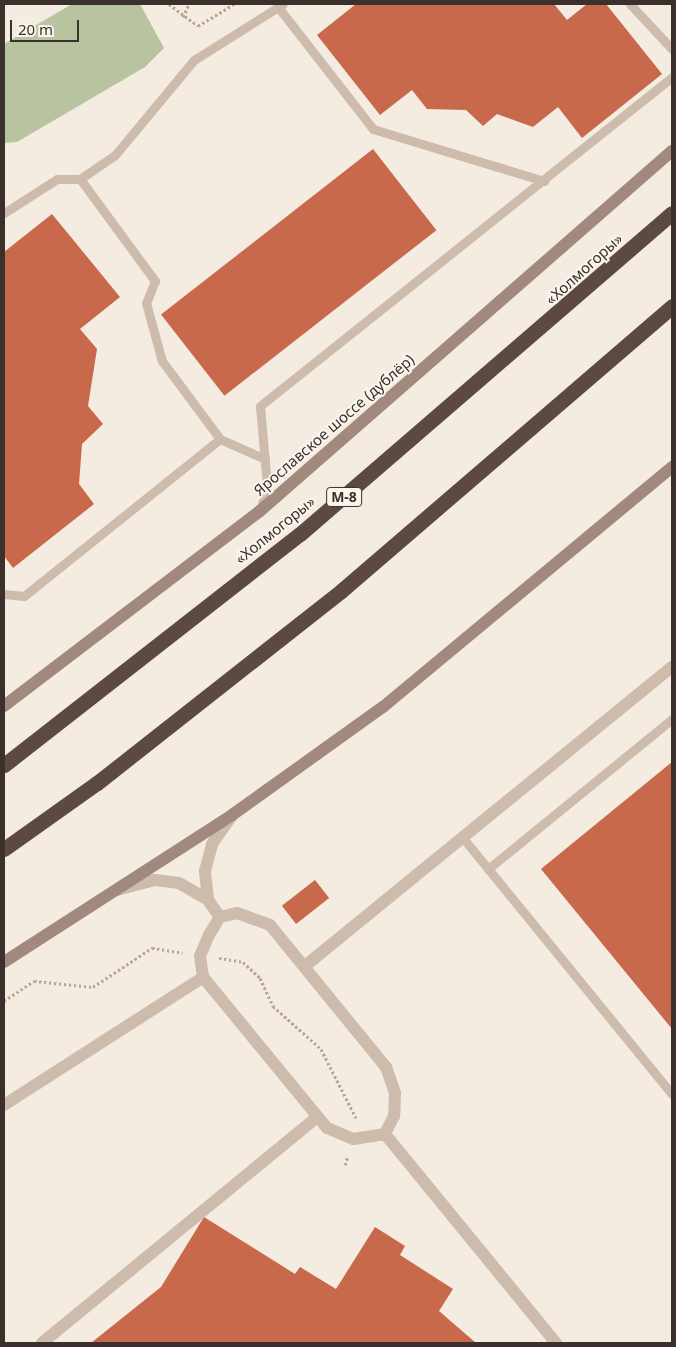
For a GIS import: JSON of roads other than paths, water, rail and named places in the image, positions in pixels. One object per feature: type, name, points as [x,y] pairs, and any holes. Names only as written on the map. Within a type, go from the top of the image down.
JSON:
[{"type":"highway","name":"«Холмогоры»","points":[[4,765],[300,534],[672,213]]},
{"type":"highway","points":[[4,849],[97,783],[341,591],[672,306]]},
{"type":"street","name":"Ярославское шоссе (дублёр)","points":[[4,706],[260,511],[672,150]]},
{"type":"street","points":[[4,962],[232,815],[383,708],[672,467]]},
{"type":"street","points":[[305,966],[672,667]]},
{"type":"street","points":[[208,900],[205,871],[212,844],[232,815]]},
{"type":"street","points":[[112,892],[155,880],[179,883],[208,900],[220,917]]},
{"type":"street","points":[[237,913],[263,921],[305,966],[386,1067],[395,1092],[394,1116],[385,1134],[352,1139],[327,1128],[203,976],[200,956],[220,917],[237,913]]},
{"type":"street","points":[[4,1105],[203,976]]},
{"type":"street","points":[[42,1343],[317,1117]]},
{"type":"street","points":[[385,1134],[556,1343]]},
{"type":"lane","points":[[630,4],[672,49]]},
{"type":"lane","points":[[4,213],[57,179],[80,179],[115,155],[194,60],[281,5],[373,129],[544,181]]},
{"type":"lane","points":[[260,511],[267,486],[260,406],[672,77]]},
{"type":"lane","points":[[80,179],[155,281],[146,303],[162,361],[220,439],[265,459]]},
{"type":"lane","points":[[4,594],[24,596],[220,439]]},
{"type":"lane","points":[[488,869],[672,719]]},
{"type":"lane","points":[[463,838],[672,1094]]}]
